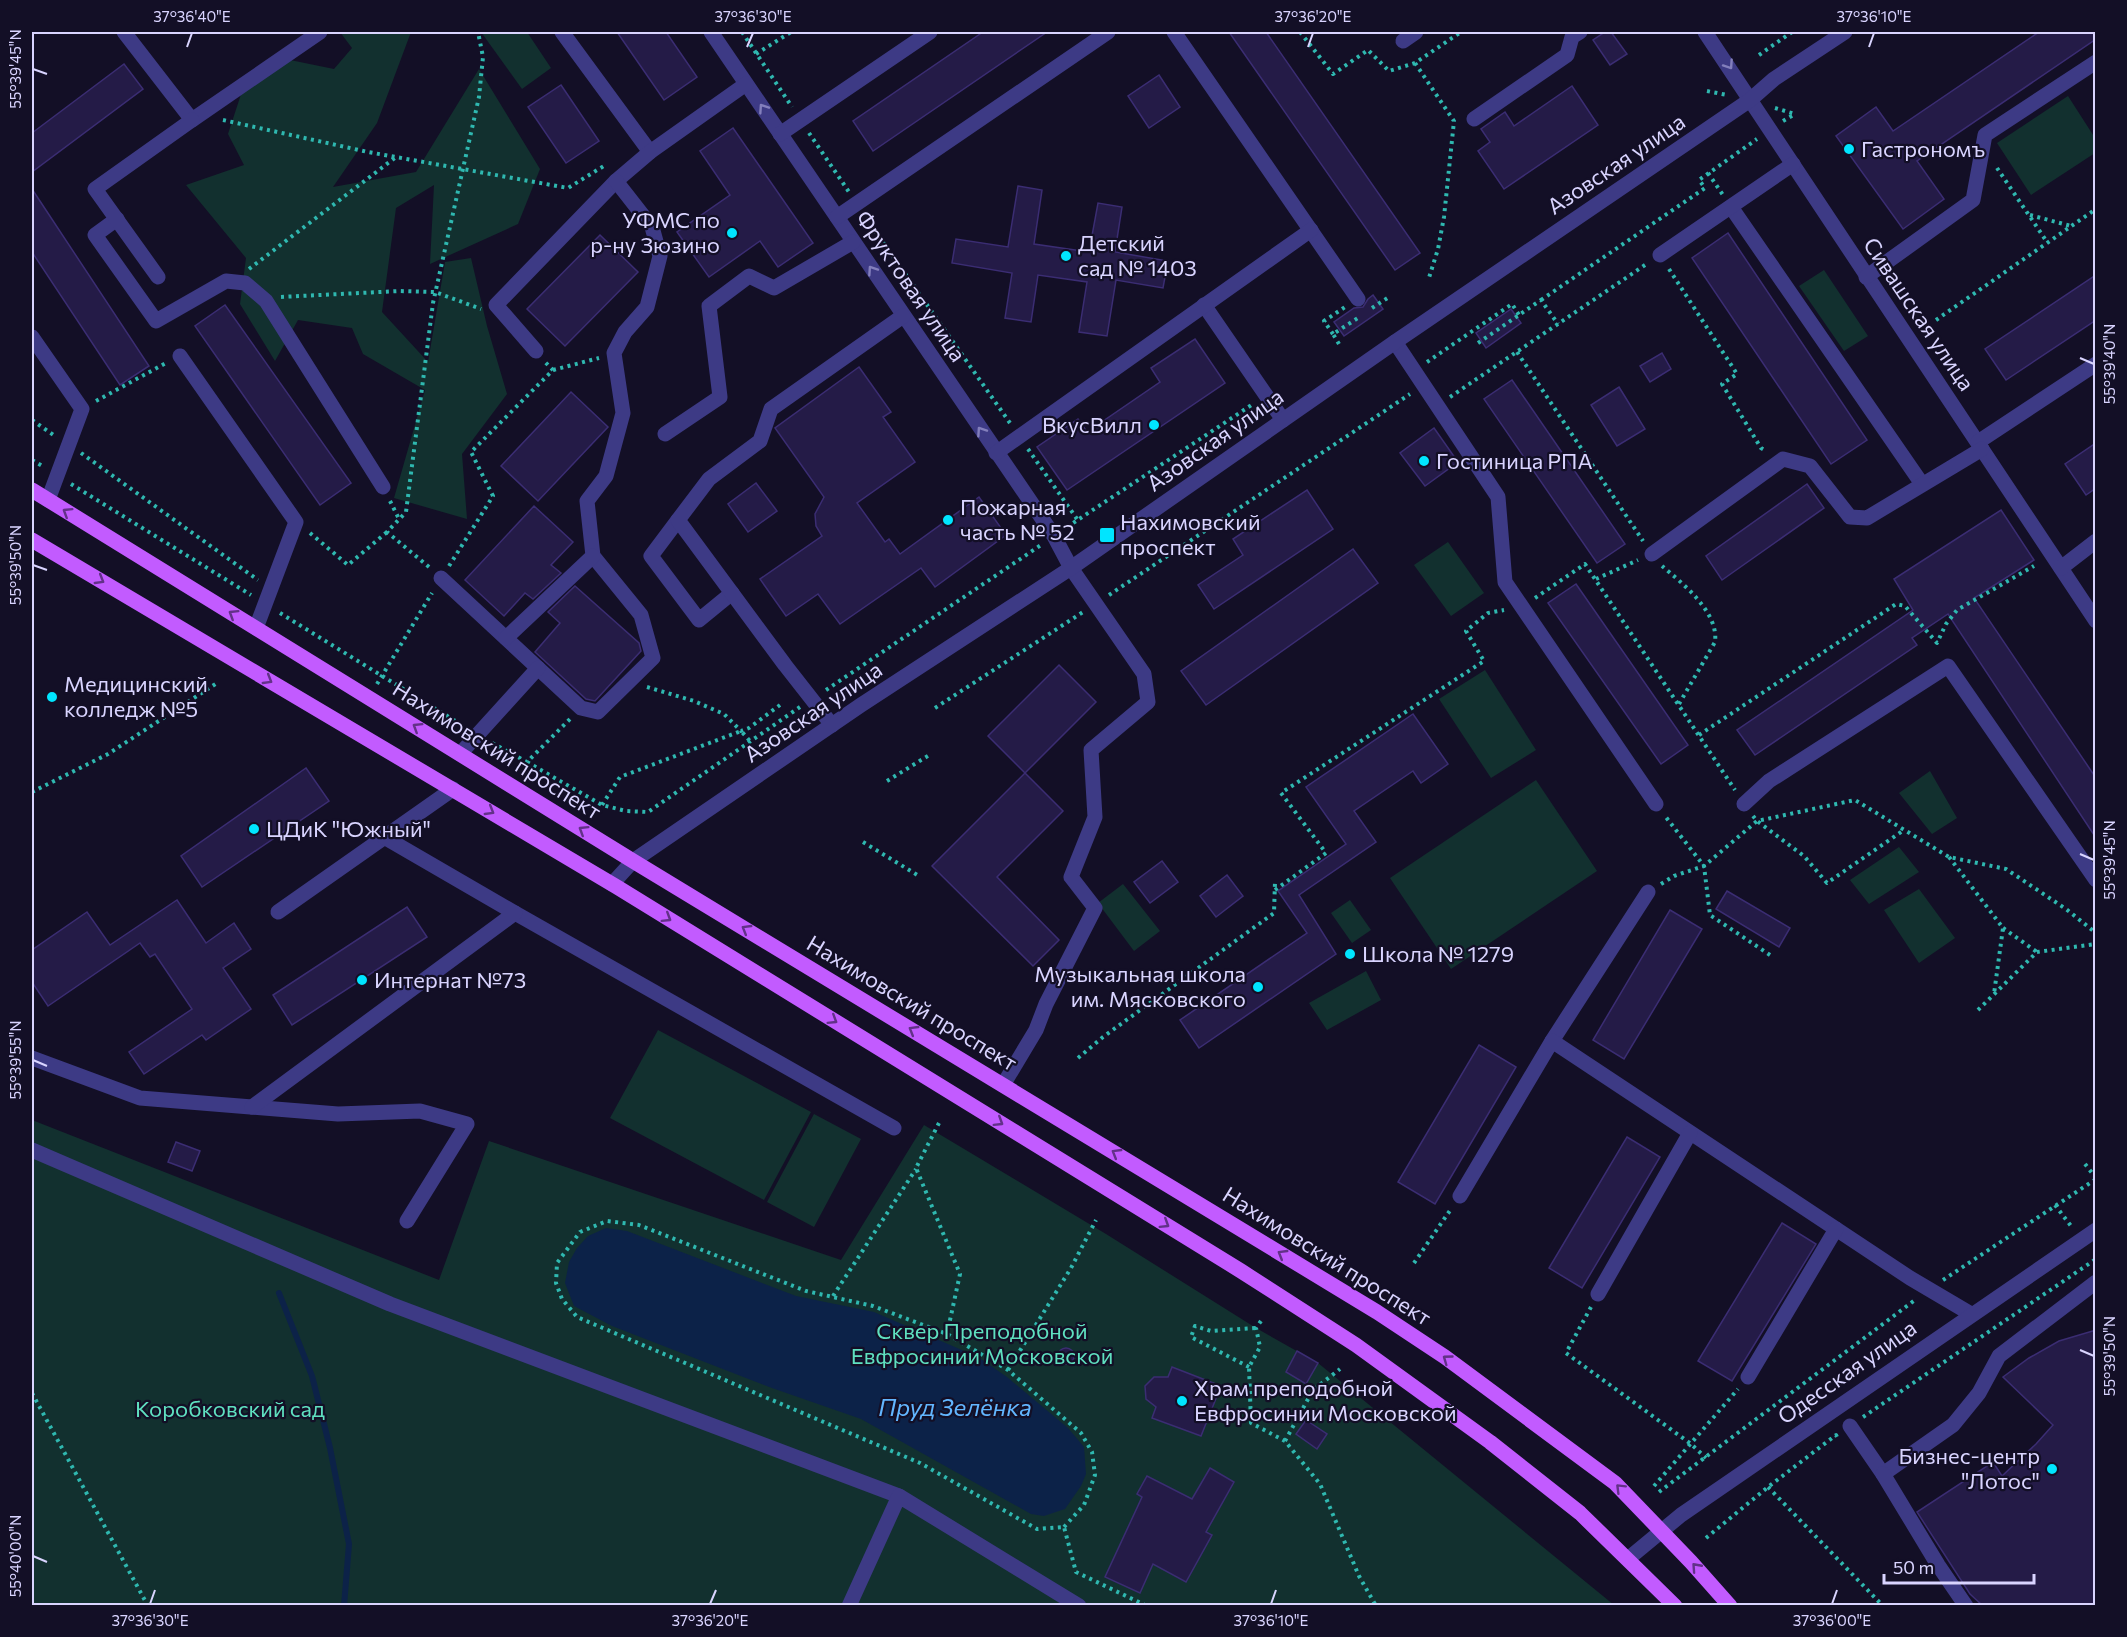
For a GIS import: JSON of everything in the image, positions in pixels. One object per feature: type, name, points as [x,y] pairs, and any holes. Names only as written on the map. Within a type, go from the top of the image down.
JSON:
[{"type":"main road","name":"Нахимовский проспект","points":[[32,490],[633,861],[1367,1306],[1444,1357],[1615,1483],[1730,1605]]},
{"type":"main road","points":[[32,540],[612,884],[1241,1271],[1356,1345],[1490,1442],[1571,1506],[1629,1558],[1675,1605]]},
{"type":"street","points":[[124,32],[192,120]]},
{"type":"street","points":[[158,277],[95,189],[320,32]]},
{"type":"street","points":[[562,32],[650,152]]},
{"type":"street","name":"Фруктовая улица","points":[[711,32],[1054,536],[1071,568],[1144,674],[1148,702],[1091,750],[1095,817],[1071,877],[1095,908],[1046,1004],[1036,1030],[1003,1084]]},
{"type":"street","points":[[780,134],[930,32]]},
{"type":"street","points":[[837,217],[1108,32]]},
{"type":"street","points":[[1174,32],[1358,299]]},
{"type":"street","points":[[1474,118],[1567,55],[1572,37],[1580,32]]},
{"type":"street","name":"Сивашская улица","points":[[1705,32],[2096,621]]},
{"type":"street","name":"Азовская улица","points":[[612,884],[633,861],[832,725],[1071,568],[1395,342],[1750,100],[1774,80],[1845,32]]},
{"type":"street","points":[[1866,277],[1973,200],[1985,135],[2096,63]]},
{"type":"street","points":[[536,351],[496,305],[616,181],[650,152],[746,84]]},
{"type":"street","points":[[1660,255],[1793,164]]},
{"type":"street","points":[[441,578],[581,708],[598,712],[653,658],[641,615],[593,556],[587,501],[606,476],[623,413],[614,353],[625,332],[647,307],[660,256],[652,227],[616,181]]},
{"type":"street","points":[[1731,207],[1922,484]]},
{"type":"street","points":[[117,219],[95,235],[156,321],[226,281],[245,283],[266,301],[383,487]]},
{"type":"street","points":[[996,453],[1311,230]]},
{"type":"street","points":[[665,434],[720,397],[709,306],[749,276],[774,288],[853,242]]},
{"type":"street","points":[[1204,305],[1283,420]]},
{"type":"street","points":[[732,593],[699,620],[651,556],[709,479],[760,441],[771,409],[903,316]]},
{"type":"street","points":[[32,338],[82,409],[48,500]]},
{"type":"street","points":[[1395,342],[1498,497],[1505,582],[1656,804]]},
{"type":"street","points":[[180,356],[296,522],[256,628]]},
{"type":"street","points":[[1652,554],[1783,459],[1810,466],[1850,517],[1867,518],[1980,446],[2096,364]]},
{"type":"street","points":[[678,520],[832,725]]},
{"type":"street","points":[[2061,568],[2096,541]]},
{"type":"street","points":[[506,638],[593,556]]},
{"type":"street","points":[[1744,804],[1769,781],[1948,666],[2096,880]]},
{"type":"street","points":[[460,753],[538,668]]},
{"type":"street","points":[[278,912],[453,789]]},
{"type":"street","points":[[384,837],[894,1128]]},
{"type":"street","points":[[1460,1196],[1552,1041],[1648,892]]},
{"type":"street","points":[[252,1107],[515,913]]},
{"type":"street","points":[[1552,1041],[1836,1229],[1971,1314]]},
{"type":"street","points":[[32,1058],[140,1098],[338,1114],[420,1111],[467,1124],[407,1221]]},
{"type":"street","points":[[1598,1294],[1690,1133]]},
{"type":"street","points":[[32,1150],[390,1304],[899,1496],[1079,1605]]},
{"type":"street","points":[[1748,1377],[1836,1229]]},
{"type":"street","name":"Одесская улица","points":[[1629,1558],[1660,1530],[2096,1230]]},
{"type":"street","points":[[1883,1474],[1953,1425],[1979,1393],[1999,1356],[2096,1282]]},
{"type":"street","points":[[1850,1426],[1966,1605]]},
{"type":"street","points":[[849,1605],[899,1496]]},
{"type":"path","points":[[296,522],[348,565],[387,532],[406,512],[435,292],[478,97],[483,57],[478,32]]},
{"type":"path","points":[[742,32],[856,203],[1077,519]]},
{"type":"path","points":[[756,54],[791,32]]},
{"type":"path","points":[[1300,32],[1333,74],[1368,50],[1389,71],[1415,63],[1461,32]]},
{"type":"path","points":[[1759,55],[1792,32]]},
{"type":"path","points":[[1415,63],[1454,121],[1444,217],[1438,249],[1428,281]]},
{"type":"path","points":[[208,109],[223,120],[240,125],[397,157],[568,188],[615,160]]},
{"type":"path","points":[[1478,343],[1705,188],[1699,180],[1747,146]]},
{"type":"path","points":[[1983,148],[2047,242]]},
{"type":"path","points":[[232,282],[397,157]]},
{"type":"path","points":[[1708,173],[1731,207]]},
{"type":"path","points":[[1936,320],[2096,208]]},
{"type":"path","points":[[2029,215],[2071,226]]},
{"type":"path","points":[[1437,406],[1660,255],[1737,374],[1722,384],[1761,448],[1783,459]]},
{"type":"path","points":[[262,298],[399,291],[435,292],[505,315]]},
{"type":"path","points":[[1340,344],[1324,321],[1358,299]]},
{"type":"path","points":[[1541,300],[1558,324]]},
{"type":"path","points":[[1414,371],[1512,304],[1519,315]]},
{"type":"path","points":[[1333,334],[1339,330]]},
{"type":"path","points":[[536,351],[553,370]]},
{"type":"path","points":[[1517,352],[1659,564],[1689,589],[1709,616],[1716,632],[1715,642],[1678,705]]},
{"type":"path","points":[[369,698],[493,496],[471,452],[553,370],[614,353]]},
{"type":"path","points":[[82,409],[180,356]]},
{"type":"path","points":[[935,708],[1096,604],[1423,385]]},
{"type":"path","points":[[527,762],[602,805],[626,811],[648,812],[1077,519],[1266,395]]},
{"type":"path","points":[[32,420],[271,589]]},
{"type":"path","points":[[32,459],[382,675]]},
{"type":"path","points":[[387,532],[441,578]]},
{"type":"path","points":[[1596,579],[1652,554]]},
{"type":"path","points":[[1275,890],[1326,853],[1281,793],[1484,661],[1466,631],[1488,614],[1522,607],[1585,564],[1744,804],[1757,821],[1804,856],[1827,883],[1904,830]]},
{"type":"path","points":[[1700,735],[1896,604],[1905,606],[1937,643],[1946,624],[1957,610],[2034,566]]},
{"type":"path","points":[[32,792],[108,754],[216,682]]},
{"type":"path","points":[[644,686],[694,701],[724,714],[750,741]]},
{"type":"path","points":[[602,805],[620,777],[749,728],[780,705]]},
{"type":"path","points":[[887,781],[931,754]]},
{"type":"path","points":[[1674,876],[1704,866],[1757,821],[1855,800],[1949,857],[2006,868],[2066,909],[2096,933]]},
{"type":"path","points":[[1656,804],[1704,866],[1710,915],[1770,955]]},
{"type":"path","points":[[863,842],[919,876]]},
{"type":"path","points":[[1949,857],[2003,928],[2037,952]]},
{"type":"path","points":[[1078,1058],[1103,1037],[1274,913],[1275,882]]},
{"type":"path","points":[[1994,994],[2003,928]]},
{"type":"path","points":[[1978,1010],[2037,952],[2096,944]]},
{"type":"path","points":[[833,1296],[916,1168],[939,1124]]},
{"type":"path","points":[[1659,1492],[1929,1289],[2096,1178],[2085,1164]]},
{"type":"path","points":[[916,1168],[960,1274],[947,1334]]},
{"type":"path","points":[[1414,1263],[1460,1196]]},
{"type":"path","points":[[1008,1370],[1071,1268],[1096,1220]]},
{"type":"path","points":[[607,1221],[639,1225],[806,1291],[833,1296],[873,1306],[947,1334],[1008,1370],[1081,1433],[1092,1452],[1095,1476],[1084,1505],[1064,1527],[1037,1529],[920,1463],[577,1317],[562,1299],[556,1282],[557,1263],[580,1232],[607,1221]]},
{"type":"path","points":[[1707,1538],[1836,1435],[2096,1259]]},
{"type":"path","points":[[1598,1294],[1566,1353],[1692,1444],[1706,1458]]},
{"type":"path","points":[[1261,1321],[1256,1328],[1260,1347],[1249,1367],[1251,1423],[1285,1441],[1320,1484],[1359,1576],[1376,1605]]},
{"type":"path","points":[[1249,1367],[1191,1336],[1195,1326],[1211,1331],[1256,1328]]},
{"type":"path","points":[[1285,1441],[1313,1390],[1340,1369]]},
{"type":"path","points":[[1653,1486],[1692,1444],[1748,1377]]},
{"type":"path","points":[[32,1393],[148,1605]]},
{"type":"path","points":[[1836,1435],[1842,1445]]},
{"type":"path","points":[[1768,1487],[1883,1605]]},
{"type":"path","points":[[1064,1527],[1076,1572],[1147,1605]]},
{"type":"green space","points":[[340,32],[411,32],[377,123],[333,187],[416,172],[479,69],[540,169],[518,224],[430,264],[434,185],[396,208],[382,312],[428,362],[445,262],[471,258],[487,326],[507,394],[462,454],[467,519],[394,498],[425,390],[363,354],[352,328],[298,320],[275,361],[240,304],[246,258],[186,185],[244,165],[228,134],[246,79],[290,60],[334,69],[352,48]]},
{"type":"green space","points":[[481,32],[527,32],[551,68],[522,89]]},
{"type":"green space","points":[[2068,96],[2095,138],[2095,153],[2031,195],[1997,143]]},
{"type":"green space","points":[[1824,270],[1868,336],[1844,351],[1799,286]]},
{"type":"green space","points":[[1448,542],[1484,593],[1451,616],[1414,565]]},
{"type":"green space","points":[[1485,670],[1536,750],[1491,778],[1439,699]]},
{"type":"green space","points":[[1930,771],[1957,818],[1932,834],[1899,793]]},
{"type":"green space","points":[[1536,780],[1597,871],[1451,969],[1390,878]]},
{"type":"green space","points":[[1899,847],[1919,872],[1869,904],[1850,880]]},
{"type":"green space","points":[[1123,884],[1160,931],[1134,951],[1098,903]]},
{"type":"green space","points":[[1919,889],[1955,938],[1919,963],[1884,910]]},
{"type":"green space","points":[[1350,900],[1371,930],[1352,943],[1331,913]]},
{"type":"green space","points":[[1366,971],[1381,1000],[1327,1030],[1309,1003]]},
{"type":"green space","points":[[658,1030],[811,1112],[764,1200],[610,1118]]},
{"type":"green space","points":[[814,1114],[861,1139],[814,1227],[767,1202]]},
{"type":"green space","points":[[32,1120],[439,1280],[489,1141],[841,1260],[924,1125],[1106,1234],[1256,1328],[1318,1363],[1614,1605],[32,1605]]},
{"type":"water","name":"Пруд Зелёнка","points":[[606,1228],[627,1231],[796,1296],[874,1312],[978,1357],[1007,1377],[1068,1428],[1084,1447],[1086,1474],[1081,1486],[1065,1509],[1044,1516],[1031,1514],[861,1419],[772,1388],[612,1326],[574,1306],[565,1283],[569,1262],[577,1248],[588,1236]]},
{"type":"building","points":[[617,32],[666,32],[697,77],[664,100]]},
{"type":"building","points":[[983,32],[1047,32],[873,151],[853,121]]},
{"type":"building","points":[[1229,32],[1266,32],[1420,253],[1395,270]]},
{"type":"building","points":[[1605,32],[1611,32],[1627,54],[1610,65],[1593,40]]},
{"type":"building","points":[[2039,32],[2096,32],[2096,39],[1917,161],[1944,199],[1903,229],[1836,136],[1876,107],[1893,131]]},
{"type":"building","points":[[124,64],[143,89],[32,172],[32,133]]},
{"type":"building","points":[[1159,75],[1180,107],[1149,128],[1128,96]]},
{"type":"building","points":[[561,85],[599,141],[566,163],[528,107]]},
{"type":"building","points":[[1572,86],[1598,125],[1504,189],[1478,151],[1490,142],[1481,129],[1505,112],[1514,126]]},
{"type":"building","points":[[733,128],[813,243],[778,267],[760,241],[709,277],[677,232],[730,195],[700,151]]},
{"type":"building","points":[[1018,186],[1042,190],[1034,244],[1089,252],[1098,203],[1122,207],[1115,252],[1168,261],[1163,288],[1116,280],[1107,336],[1079,332],[1087,282],[1038,275],[1031,322],[1005,318],[1012,273],[952,263],[956,239],[1008,247]]},
{"type":"building","points":[[32,189],[149,366],[120,385],[32,252]]},
{"type":"building","points":[[1728,233],[1867,440],[1831,464],[1692,258]]},
{"type":"building","points":[[600,235],[638,272],[565,346],[527,309]]},
{"type":"building","points":[[2096,275],[2096,320],[2006,380],[1985,349]]},
{"type":"building","points":[[1373,295],[1383,309],[1344,336],[1334,322],[1354,308],[1363,307]]},
{"type":"building","points":[[225,305],[351,483],[320,505],[195,326]]},
{"type":"building","points":[[1511,309],[1521,323],[1486,348],[1476,333]]},
{"type":"building","points":[[1195,339],[1225,383],[1067,490],[1037,447],[1078,419],[1087,432],[1160,382],[1151,368]]},
{"type":"building","points":[[1662,353],[1671,369],[1650,382],[1640,366]]},
{"type":"building","points":[[859,367],[891,412],[883,417],[915,462],[857,503],[885,542],[889,539],[900,554],[979,497],[1006,535],[935,587],[921,568],[840,624],[818,594],[786,616],[760,579],[822,536],[816,526],[815,514],[824,497],[775,428]]},
{"type":"building","points":[[1512,380],[1625,544],[1597,563],[1484,399]]},
{"type":"building","points":[[1619,387],[1645,429],[1617,446],[1591,405]]},
{"type":"building","points":[[571,392],[608,427],[538,501],[501,466]]},
{"type":"building","points":[[1434,428],[1458,462],[1425,486],[1400,453]]},
{"type":"building","points":[[2096,443],[2096,488],[2086,495],[2065,464]]},
{"type":"building","points":[[756,483],[777,511],[748,532],[728,504]]},
{"type":"building","points":[[1807,484],[1824,508],[1722,580],[1706,556]]},
{"type":"building","points":[[1307,490],[1333,529],[1214,609],[1198,585],[1243,555],[1233,539]]},
{"type":"building","points":[[534,506],[573,542],[551,565],[561,573],[533,599],[525,593],[504,616],[465,580]]},
{"type":"building","points":[[2001,510],[2034,560],[1974,598],[2096,778],[2096,838],[1948,614],[1912,638],[1917,645],[1755,755],[1737,730],[1913,610],[1894,579]]},
{"type":"building","points":[[1353,549],[1378,583],[1206,705],[1181,671]]},
{"type":"building","points":[[1576,584],[1688,745],[1661,764],[1548,603]]},
{"type":"building","points":[[575,586],[639,643],[641,651],[595,701],[586,699],[535,652],[560,623],[548,612]]},
{"type":"building","points":[[1059,665],[1096,702],[1025,773],[988,736]]},
{"type":"building","points":[[1413,714],[1448,764],[1421,783],[1413,771],[1354,811],[1376,842],[1299,895],[1336,954],[1199,1048],[1180,1020],[1307,933],[1278,891],[1346,844],[1306,787]]},
{"type":"building","name":"ЦДиК \"Южный\"","points":[[306,768],[329,801],[202,887],[181,856]]},
{"type":"building","points":[[1025,773],[1063,811],[997,877],[1059,940],[1033,966],[932,866]]},
{"type":"building","points":[[1162,861],[1178,882],[1150,903],[1134,882]]},
{"type":"building","points":[[1227,875],[1243,896],[1216,917],[1200,896]]},
{"type":"building","points":[[1727,891],[1790,928],[1779,947],[1716,909]]},
{"type":"building","points":[[177,900],[206,943],[234,923],[251,949],[223,968],[251,1009],[206,1040],[202,1035],[144,1074],[129,1052],[192,1009],[155,954],[150,957],[140,943],[48,1006],[32,982],[32,950],[87,912],[110,945]]},
{"type":"building","points":[[407,907],[427,937],[292,1025],[273,995]]},
{"type":"building","points":[[1670,910],[1702,929],[1624,1059],[1593,1040]]},
{"type":"building","points":[[1479,1045],[1516,1067],[1435,1204],[1398,1182]]},
{"type":"building","points":[[1627,1137],[1660,1157],[1582,1288],[1549,1268]]},
{"type":"building","points":[[176,1142],[200,1151],[192,1171],[168,1162]]},
{"type":"building","points":[[1782,1223],[1816,1244],[1732,1381],[1698,1361]]},
{"type":"building","name":"Бизнес-центр \"Лотос\"","points":[[2096,1330],[2096,1605],[1982,1605],[1970,1594],[1917,1512],[1993,1462],[2002,1476],[2036,1444],[2053,1425],[2003,1377],[2029,1358],[2059,1341]]},
{"type":"building","points":[[1063,1348],[1069,1348],[1074,1356],[1072,1362],[1063,1364],[1058,1359],[1058,1353]]},
{"type":"building","points":[[1297,1351],[1318,1363],[1306,1384],[1286,1372]]},
{"type":"building","name":"Храм преподобной Евфросинии Московской","points":[[1172,1367],[1221,1386],[1201,1436],[1152,1418],[1156,1407],[1146,1399],[1145,1386],[1154,1377],[1168,1377]]},
{"type":"building","points":[[1306,1420],[1327,1434],[1317,1449],[1296,1434]]},
{"type":"building","points":[[1210,1468],[1234,1482],[1206,1532],[1212,1535],[1186,1582],[1153,1564],[1140,1593],[1105,1577],[1142,1497],[1137,1494],[1147,1476],[1192,1499]]},
{"type":"waterway","points":[[279,1293],[312,1376],[330,1448],[349,1544],[344,1606]]},
{"type":"place","name":"Гастрономъ","points":[[1849,149]]},
{"type":"place","name":"УФМС по р-ну Зюзино","points":[[732,233]]},
{"type":"place","name":"Детский сад № 1403","points":[[1066,256]]},
{"type":"place","name":"ВкусВилл","points":[[1154,425]]},
{"type":"place","name":"Гостиница РПА","points":[[1424,461]]},
{"type":"place","name":"Пожарная часть № 52","points":[[948,520]]},
{"type":"place","name":"Нахимовский проспект","points":[[1107,535]]},
{"type":"place","name":"Медицинский колледж №5","points":[[52,697]]},
{"type":"place","name":"ЦДиК \"Южный\"","points":[[254,829]]},
{"type":"place","name":"Школа № 1279","points":[[1350,954]]},
{"type":"place","name":"Интернат №73","points":[[362,980]]},
{"type":"place","name":"Музыкальная школа им. Мясковского","points":[[1258,987]]},
{"type":"place","name":"Храм преподобной Евфросинии Московской","points":[[1182,1401]]},
{"type":"place","name":"Бизнес-центр \"Лотос\"","points":[[2052,1469]]},
{"type":"park label","name":"Сквер Преподобной Евфросинии Московской","points":[[982,1344]]},
{"type":"park label","name":"Коробковский сад","points":[[230,1409]]}]
